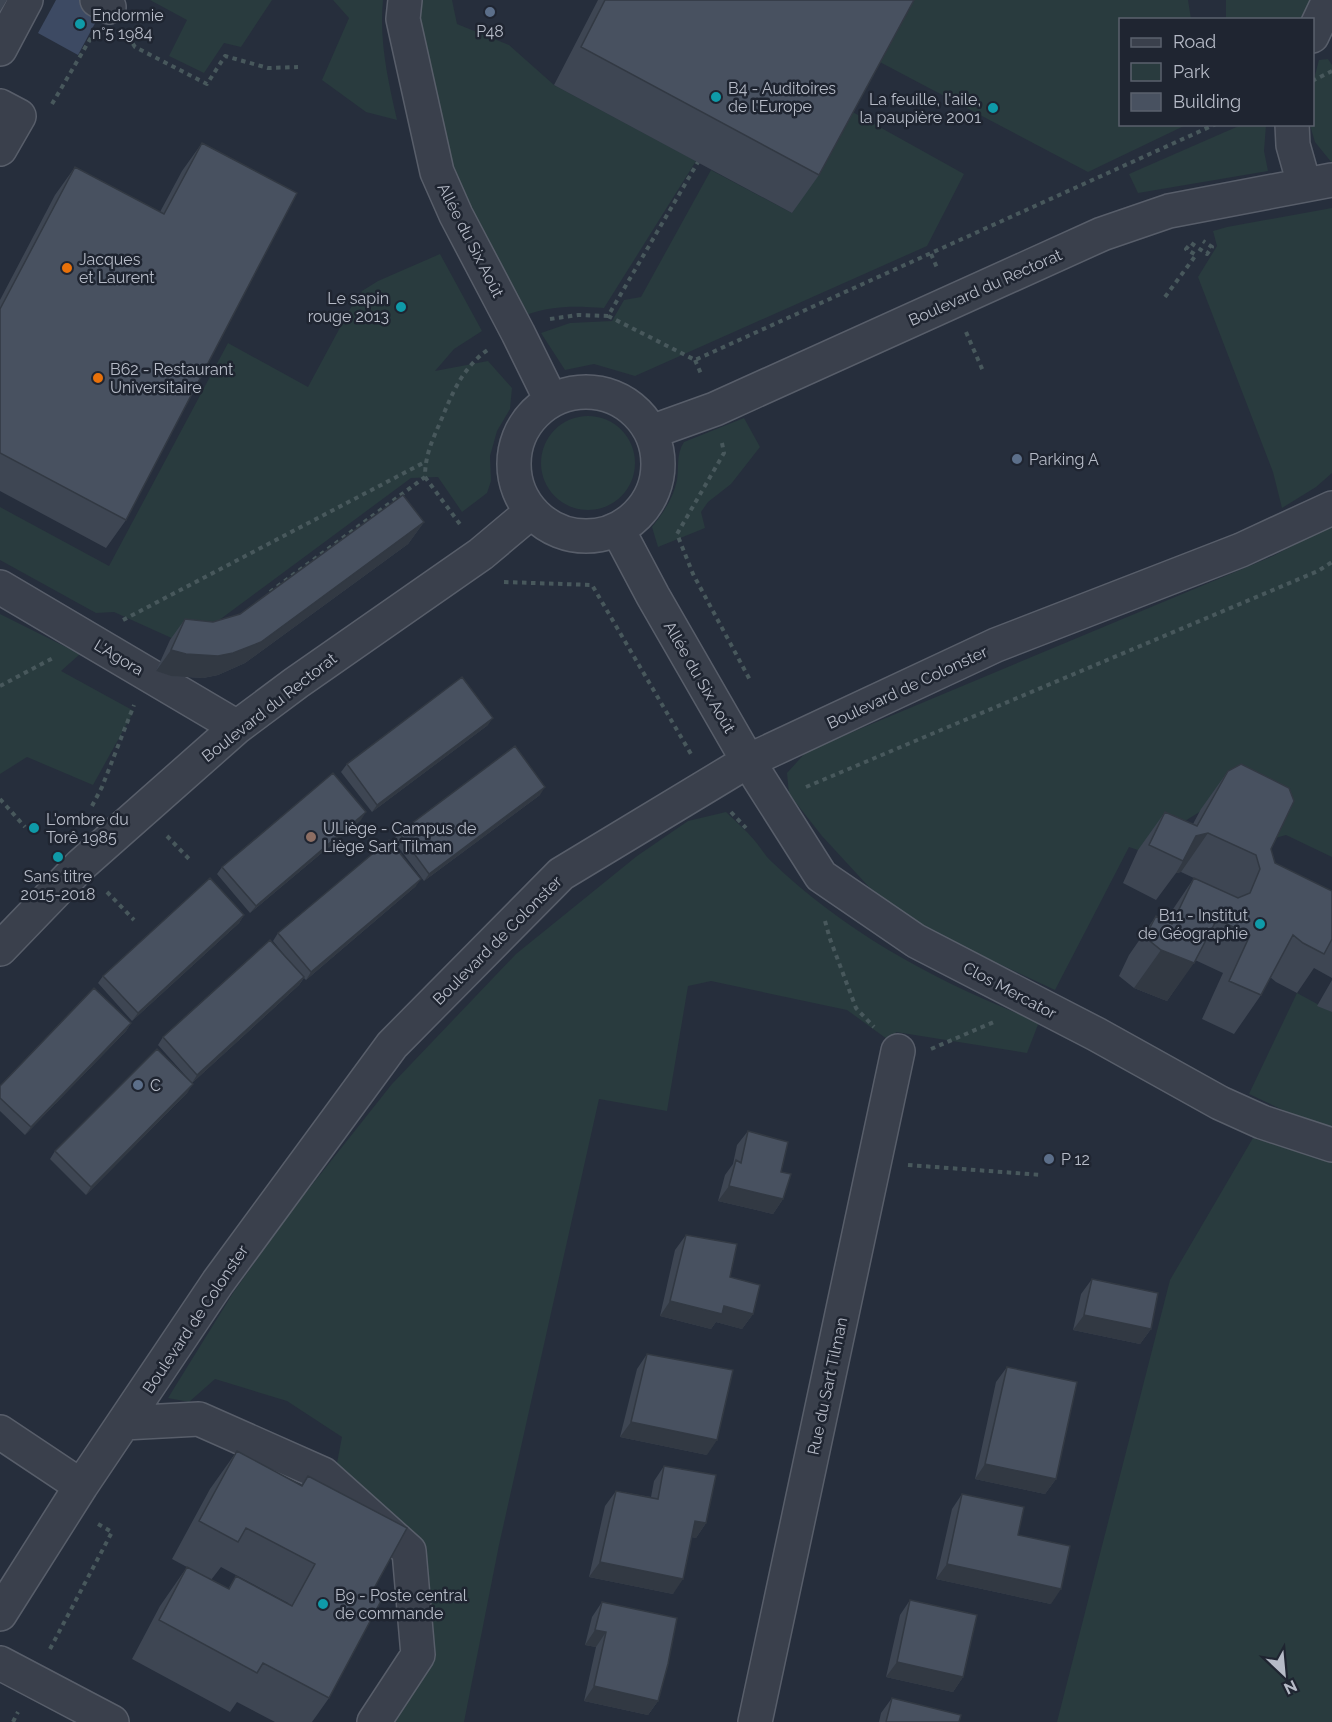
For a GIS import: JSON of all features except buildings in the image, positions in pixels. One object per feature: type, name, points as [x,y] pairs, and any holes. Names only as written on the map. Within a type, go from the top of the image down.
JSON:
[{"type":"street","points":[[0,49],[26,0]]},
{"type":"street","name":"Allée du Six Août","points":[[405,0],[403,19],[437,172],[456,215],[551,400]]},
{"type":"street","points":[[1314,32],[1329,0]]},
{"type":"street","points":[[0,149],[9,111]]},
{"type":"street","points":[[1292,126],[1293,145],[1318,182]]},
{"type":"street","name":"Boulevard du Rectorat","points":[[651,432],[715,409],[1102,234],[1169,212],[1318,182]]},
{"type":"street","points":[[579,392],[608,395],[633,409],[651,432],[658,460],[655,488],[640,513],[618,530],[595,537],[571,536],[549,527],[531,512],[515,484],[514,452],[527,422],[551,400],[579,392]]},
{"type":"street","name":"Boulevard de Colonster","points":[[0,1614],[81,1486],[218,1282],[392,1046],[561,874],[748,761],[996,645],[1241,550],[1332,508]]},
{"type":"street","name":"Boulevard du Rectorat","points":[[0,949],[81,865],[237,728],[296,683],[481,555],[531,512]]},
{"type":"street","name":"Allée du Six Août","points":[[618,530],[653,596],[748,761]]},
{"type":"street","name":"L'Agora","points":[[0,587],[237,728]]},
{"type":"street","name":"Clos Mercator","points":[[748,761],[821,876],[916,941],[1241,1113],[1332,1145]]},
{"type":"street","name":"Rue du Sart Tilman","points":[[755,1722],[898,1051]]},
{"type":"street","points":[[124,1423],[199,1419],[323,1474],[409,1551],[418,1655],[374,1722]]},
{"type":"street","points":[[0,1432],[81,1486]]},
{"type":"street","points":[[0,1663],[112,1722]]},
{"type":"path","points":[[9,111],[42,120],[103,3]]},
{"type":"path","points":[[135,47],[207,84],[225,56],[268,68],[298,67]]},
{"type":"path","points":[[1314,80],[1332,71]]},
{"type":"path","points":[[695,360],[1212,126]]},
{"type":"path","points":[[608,316],[698,162]]},
{"type":"path","points":[[1165,297],[1196,255],[1186,249],[1191,243],[1207,254],[1212,247]]},
{"type":"path","points":[[544,320],[578,315],[608,316],[695,360],[715,409],[724,453],[676,534],[693,574],[750,680]]},
{"type":"path","points":[[967,334],[983,371]]},
{"type":"path","points":[[493,346],[472,362],[459,379],[429,445],[425,462],[425,477],[501,582],[592,585],[710,784]]},
{"type":"path","points":[[0,686],[425,462]]},
{"type":"path","points":[[267,594],[425,477]]},
{"type":"path","points":[[773,801],[1307,575],[1332,562]]},
{"type":"path","points":[[88,814],[102,787],[132,707],[154,678]]},
{"type":"path","points":[[0,799],[25,827]]},
{"type":"path","points":[[163,831],[190,860]]},
{"type":"path","points":[[821,876],[821,903],[830,939],[856,1008],[898,1051],[935,1049],[1014,1012],[1029,1000]]},
{"type":"path","points":[[107,892],[134,920]]},
{"type":"path","points":[[874,1163],[1042,1175]]},
{"type":"green space","points":[[150,0],[272,0],[241,47],[224,43],[204,73],[169,56],[187,20]]},
{"type":"green space","points":[[333,0],[383,0],[383,45],[397,120],[366,112],[322,80],[349,18]]},
{"type":"green space","points":[[419,0],[452,0],[457,24],[509,45],[554,85],[696,161],[604,308],[565,307],[546,309],[526,315],[447,165],[416,17]]},
{"type":"green space","points":[[908,0],[1188,0],[1191,18],[1119,18],[1119,126],[1184,126],[1088,172],[876,60]]},
{"type":"green space","points":[[1226,0],[1314,0],[1305,18],[1226,18]]},
{"type":"green space","points":[[1328,59],[1332,65],[1332,163],[1315,142],[1310,126],[1314,126],[1314,79],[1319,60]]},
{"type":"green space","points":[[849,110],[964,174],[927,246],[635,376],[594,364],[565,370],[541,333],[570,323],[612,321],[624,300],[641,297],[711,170],[792,213]]},
{"type":"green space","points":[[1239,126],[1266,126],[1264,151],[1268,171],[1138,193],[1129,174]]},
{"type":"green space","points":[[1332,208],[1332,473],[1316,487],[1282,508],[1273,472],[1198,277],[1217,246],[1213,231]]},
{"type":"green space","points":[[440,254],[482,331],[454,349],[435,371],[488,361],[512,388],[510,409],[497,431],[490,456],[491,481],[487,493],[462,512],[438,477],[411,478],[203,632],[176,640],[114,612],[96,613],[0,560],[0,507],[109,566],[228,343],[308,387],[362,291],[378,281]]},
{"type":"green space","points":[[588,416],[606,420],[621,430],[631,445],[635,463],[631,481],[621,496],[606,506],[588,510],[570,506],[555,496],[545,481],[541,463],[545,445],[555,430],[570,420]]},
{"type":"green space","points":[[744,418],[760,447],[731,484],[708,502],[701,512],[705,528],[658,547],[652,527],[664,511],[673,493],[677,480],[679,456],[684,442]]},
{"type":"green space","points":[[1332,525],[1332,857],[1286,835],[1268,840],[1214,803],[1138,850],[1129,847],[1055,990],[925,929],[869,887],[822,836],[789,794],[787,773],[807,751],[1273,556]]},
{"type":"green space","points":[[0,614],[80,654],[61,671],[134,711],[93,785],[27,757],[0,774]]},
{"type":"green space","points":[[726,812],[752,837],[770,860],[801,888],[864,935],[931,974],[1039,1022],[1027,1053],[896,1032],[893,1041],[847,1010],[711,981],[688,986],[667,1111],[599,1099],[499,1545],[464,1722],[393,1722],[431,1659],[422,1542],[336,1468],[342,1437],[287,1401],[215,1379],[189,1402],[168,1398],[233,1293],[292,1210],[392,1084],[516,954],[637,856],[688,821]]},
{"type":"green space","points":[[1297,993],[1332,1012],[1332,1130],[1317,1126],[1249,1094]]},
{"type":"green space","points":[[1253,1138],[1332,1162],[1332,1722],[1057,1722],[1170,1280]]},
{"type":"water","points":[[56,0],[79,0],[101,12],[78,55],[38,33]]},
{"type":"place","name":"P48","points":[[490,12]]},
{"type":"place","name":"Endormie n°5 1984","points":[[80,24]]},
{"type":"place","name":"B4 - Auditoires de l'Europe","points":[[716,97]]},
{"type":"place","name":"La feuille, l'aile, la paupière 2001","points":[[993,108]]},
{"type":"place","name":"Jacques et Laurent","points":[[67,268]]},
{"type":"place","name":"Le sapin rouge 2013","points":[[401,307]]},
{"type":"place","name":"B62 - Restaurant Universitaire","points":[[98,378]]},
{"type":"place","name":"Parking A","points":[[1017,459]]},
{"type":"place","name":"L'ombre du Torê 1985","points":[[34,828]]},
{"type":"place","name":"ULiège - Campus de Liège Sart Tilman","points":[[311,837]]},
{"type":"place","name":"Sans titre 2015-2018","points":[[58,857]]},
{"type":"place","name":"B11 - Institut de Géographie","points":[[1260,924]]},
{"type":"place","name":"C","points":[[138,1085]]},
{"type":"place","name":"P 12","points":[[1049,1159]]},
{"type":"place","name":"B9 - Poste central de commande","points":[[323,1604]]}]
